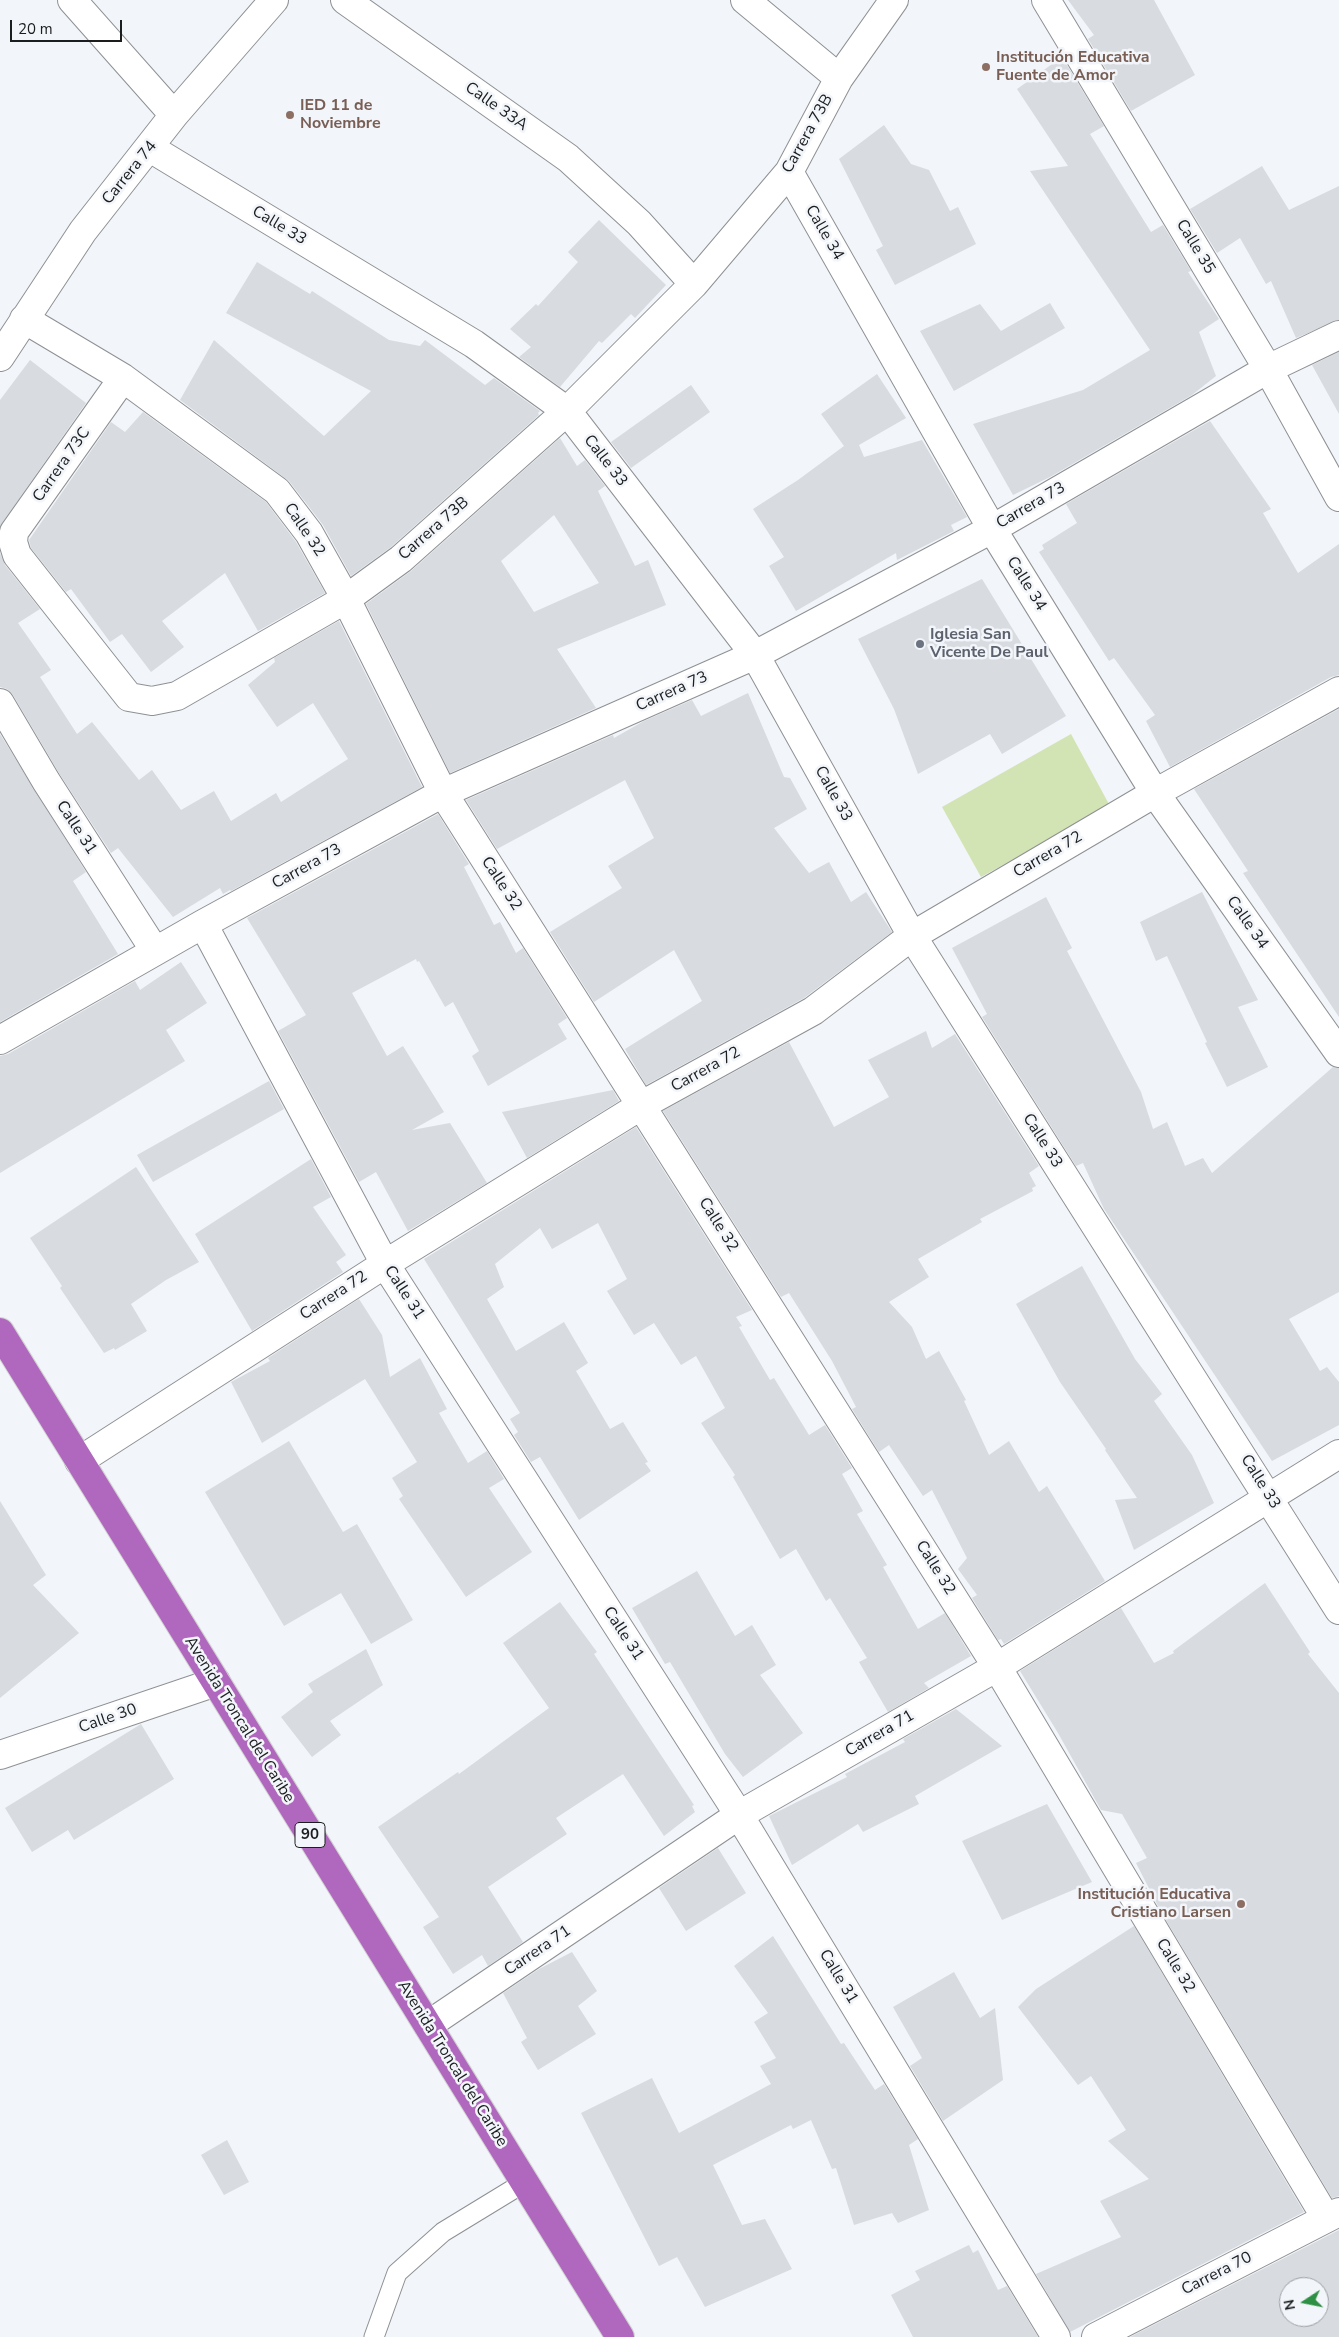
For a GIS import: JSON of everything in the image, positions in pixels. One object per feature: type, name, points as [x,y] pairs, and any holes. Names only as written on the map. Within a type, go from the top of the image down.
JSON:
[{"type":"highway","name":"Avenida Troncal del Caribe","points":[[0,1332],[620,2337]]},
{"type":"street","points":[[72,0],[174,115]]},
{"type":"street","name":"Carrera 74","points":[[0,357],[83,231],[174,115],[274,0]]},
{"type":"street","name":"Calle 33A","points":[[345,0],[568,158],[639,223],[694,284]]},
{"type":"street","points":[[745,0],[839,78]]},
{"type":"street","name":"Carrera 73B","points":[[129,697],[152,701],[178,696],[346,599],[401,559],[567,411],[694,284],[789,172],[839,78],[894,0]]},
{"type":"street","name":"Calle 35","points":[[1046,0],[1268,369],[1339,497]]},
{"type":"street","name":"Calle 33","points":[[150,148],[474,344],[567,411],[755,655],[912,936],[1269,1496],[1339,1610]]},
{"type":"street","name":"Calle 34","points":[[789,172],[992,529],[1155,793],[1339,1054]]},
{"type":"street","name":"Calle 32","points":[[24,319],[123,378],[277,490],[309,533],[346,599],[443,793],[997,1667],[1332,2215]]},
{"type":"street","name":"Carrera 73","points":[[0,1040],[203,924],[443,793],[755,655],[992,529],[1268,369],[1339,335]]},
{"type":"street","name":"Carrera 73C","points":[[123,378],[14,532],[13,542],[18,555],[129,697]]},
{"type":"street","name":"Carrera 72","points":[[79,1461],[385,1264],[642,1105],[813,1011],[912,936],[1155,793],[1339,691]]},
{"type":"street","name":"Calle 31","points":[[0,704],[46,781],[155,951]]},
{"type":"street","name":"Calle 31","points":[[203,924],[385,1264],[739,1815],[1056,2337]]},
{"type":"street","name":"Carrera 71","points":[[428,2026],[739,1815],[997,1667],[1339,1454]]},
{"type":"street","name":"Calle 30","points":[[0,1755],[216,1682]]},
{"type":"street","name":"Carrera 70","points":[[1096,2337],[1332,2215]]},
{"type":"lane","points":[[374,2337],[397,2273],[443,2232],[525,2182]]},
{"type":"green space","points":[[1071,734],[1110,806],[981,877],[942,807]]},
{"type":"building","points":[[1068,0],[1154,0],[1195,75],[1131,111],[1088,39],[1094,35]]},
{"type":"building","points":[[1062,57],[1104,126],[1090,134],[1151,232],[1163,225],[1191,271],[1188,272],[1219,319],[1199,332],[1216,376],[1192,395],[1050,477],[1013,495],[973,424],[1083,390],[1150,350],[1030,171],[1068,166],[1017,89]]},
{"type":"building","points":[[884,125],[911,164],[929,170],[950,211],[958,207],[976,244],[895,285],[876,250],[883,246],[839,159]]},
{"type":"building","points":[[1262,166],[1289,210],[1339,186],[1339,320],[1296,338],[1271,281],[1266,284],[1240,238],[1217,253],[1190,209]]},
{"type":"building","points":[[599,220],[666,285],[635,318],[631,314],[602,343],[599,341],[560,387],[519,357],[531,347],[510,329],[536,304],[538,306],[578,262],[568,252]]},
{"type":"building","points":[[257,262],[310,294],[312,291],[389,340],[420,346],[425,340],[485,385],[494,378],[540,411],[539,415],[391,547],[351,576],[323,525],[289,481],[180,400],[214,340],[324,436],[371,391],[226,313]]},
{"type":"building","points":[[1050,303],[1065,328],[954,391],[920,331],[980,304],[1001,331]]},
{"type":"building","points":[[1339,352],[1339,414],[1312,365]]},
{"type":"building","points":[[30,360],[86,403],[0,526],[0,400]]},
{"type":"building","points":[[877,374],[906,418],[859,445],[864,457],[922,440],[967,517],[951,525],[954,531],[897,560],[896,553],[796,611],[769,566],[784,557],[753,509],[798,480],[844,446],[821,414]]},
{"type":"building","points":[[691,385],[710,412],[631,468],[611,442]]},
{"type":"building","points":[[143,412],[266,502],[296,542],[325,593],[258,631],[225,573],[162,621],[184,647],[151,672],[122,634],[110,642],[71,589],[66,592],[31,548],[29,540],[111,422],[125,432]]},
{"type":"building","points":[[1210,421],[1271,509],[1263,513],[1298,573],[1339,544],[1339,675],[1331,677],[1170,767],[1146,721],[1155,715],[1114,658],[1109,661],[1039,552],[1044,549],[1042,545],[1077,523],[1066,504]]},
{"type":"building","points":[[560,438],[577,466],[585,460],[605,486],[598,491],[635,566],[648,560],[666,605],[557,649],[596,708],[450,773],[366,604],[411,571]],"holes":[[[554,515],[599,583],[534,612],[501,561]]]},
{"type":"building","points":[[0,553],[5,565],[40,609],[18,623],[51,670],[40,677],[77,734],[92,722],[139,780],[152,770],[181,810],[214,791],[231,821],[276,793],[281,802],[348,759],[313,703],[277,727],[248,685],[275,662],[274,658],[339,621],[422,787],[231,891],[223,894],[220,888],[173,917],[118,848],[111,853],[59,773],[13,695],[7,689],[0,687]]},
{"type":"building","points":[[982,579],[1066,716],[1002,754],[990,734],[918,774],[894,709],[858,639]]},
{"type":"building","points":[[748,693],[784,777],[790,778],[807,809],[774,828],[809,873],[829,862],[851,902],[866,892],[892,932],[804,998],[646,1085],[625,1049],[702,1001],[674,950],[594,1002],[550,932],[622,888],[608,866],[654,838],[625,780],[497,849],[466,800],[613,735],[614,738],[644,721],[692,700],[701,716]]},
{"type":"building","points":[[1339,709],[1339,1017],[1243,873],[1248,871],[1194,789]]},
{"type":"building","points":[[0,734],[86,872],[73,881],[118,954],[0,1022]]},
{"type":"building","points":[[438,814],[469,864],[464,867],[494,925],[500,922],[516,953],[523,948],[567,1018],[558,1024],[567,1039],[488,1086],[472,1056],[479,1051],[453,1002],[445,1007],[419,961],[417,962],[416,959],[352,993],[387,1056],[403,1046],[444,1112],[412,1130],[450,1123],[487,1183],[408,1231],[376,1172],[359,1182],[278,1031],[306,1015],[247,918]]},
{"type":"building","points":[[1202,892],[1258,1000],[1238,1007],[1268,1067],[1227,1087],[1205,1043],[1207,1042],[1167,956],[1156,961],[1140,922]]},
{"type":"building","points":[[1046,897],[1072,948],[1067,951],[1141,1092],[1153,1129],[1167,1122],[1185,1166],[1203,1158],[1212,1173],[1333,1067],[1339,1068],[1339,1292],[1289,1319],[1320,1371],[1327,1367],[1339,1382],[1339,1425],[1272,1461],[1104,1209],[1083,1163],[1076,1166],[982,1017],[987,1014],[952,948]]},
{"type":"building","points":[[181,962],[207,1003],[166,1030],[185,1061],[0,1173],[0,1056],[8,1054],[135,981],[140,990]]},
{"type":"building","points":[[926,1031],[932,1048],[955,1034],[1039,1166],[1029,1173],[1036,1186],[1032,1188],[1033,1191],[980,1219],[982,1222],[918,1259],[929,1277],[889,1302],[912,1327],[926,1359],[939,1351],[966,1400],[964,1401],[989,1455],[1009,1441],[1039,1492],[1047,1486],[1105,1581],[1004,1644],[1001,1639],[998,1640],[972,1598],[977,1595],[958,1569],[967,1558],[932,1490],[923,1496],[889,1445],[879,1452],[852,1409],[856,1407],[832,1361],[789,1293],[781,1297],[663,1111],[789,1042],[834,1127],[889,1097],[868,1060]]},
{"type":"building","points":[[269,1081],[284,1109],[153,1182],[137,1155]]},
{"type":"building","points":[[613,1090],[619,1101],[527,1158],[502,1112]]},
{"type":"building","points":[[636,1127],[752,1310],[736,1317],[742,1326],[739,1327],[770,1380],[774,1378],[809,1435],[825,1425],[852,1468],[842,1474],[863,1511],[857,1514],[887,1565],[883,1567],[918,1629],[945,1613],[971,1656],[924,1683],[929,1688],[888,1712],[859,1662],[867,1658],[830,1598],[826,1601],[796,1549],[780,1559],[733,1477],[735,1475],[701,1423],[725,1408],[696,1356],[681,1365],[654,1323],[634,1335],[607,1291],[627,1279],[598,1223],[552,1249],[540,1228],[495,1264],[504,1287],[487,1299],[516,1351],[564,1322],[588,1363],[576,1371],[610,1429],[623,1422],[648,1462],[645,1463],[651,1471],[579,1520],[540,1457],[531,1462],[514,1435],[518,1432],[510,1419],[520,1413],[424,1259]]},
{"type":"building","points":[[311,1159],[331,1197],[313,1207],[346,1255],[336,1262],[343,1272],[252,1331],[195,1234]]},
{"type":"building","points":[[136,1167],[199,1262],[166,1280],[131,1304],[147,1331],[115,1350],[114,1348],[104,1353],[60,1288],[62,1286],[30,1238]]},
{"type":"building","points":[[1082,1266],[1135,1359],[1162,1394],[1154,1401],[1192,1455],[1214,1503],[1134,1550],[1115,1500],[1137,1498],[1060,1382],[1016,1304]]},
{"type":"building","points":[[359,1299],[382,1335],[390,1377],[420,1358],[447,1409],[439,1413],[468,1463],[487,1451],[504,1479],[489,1488],[532,1552],[466,1597],[399,1499],[403,1496],[392,1478],[417,1462],[365,1379],[262,1443],[231,1382],[270,1361],[268,1358]]},
{"type":"building","points":[[289,1441],[343,1532],[357,1524],[413,1620],[371,1644],[341,1593],[284,1626],[205,1492]]},
{"type":"building","points":[[0,1501],[46,1575],[33,1585],[79,1633],[0,1698]]},
{"type":"building","points":[[697,1571],[735,1636],[752,1625],[776,1665],[760,1675],[803,1733],[743,1777],[725,1754],[670,1662],[665,1664],[632,1608]]},
{"type":"building","points":[[1265,1583],[1310,1652],[1308,1654],[1339,1693],[1339,2196],[1332,2198],[1160,1910],[1136,1863],[1147,1858],[1122,1814],[1101,1810],[1058,1733],[1020,1671],[1121,1608],[1154,1663],[1174,1653],[1173,1651]]},
{"type":"building","points":[[560,1602],[597,1652],[594,1654],[694,1805],[692,1806],[695,1812],[664,1836],[623,1774],[556,1818],[567,1834],[488,1887],[523,1942],[488,1966],[482,1955],[453,1974],[423,1927],[439,1917],[378,1827],[458,1772],[459,1774],[549,1708],[503,1643]]},
{"type":"building","points":[[366,1649],[383,1685],[330,1721],[341,1735],[312,1757],[281,1717],[313,1692],[308,1684]]},
{"type":"building","points":[[956,1709],[1002,1746],[915,1796],[919,1804],[863,1832],[858,1824],[792,1865],[769,1816],[847,1777],[845,1774],[905,1742],[903,1739]]},
{"type":"building","points":[[141,1724],[174,1779],[74,1840],[68,1830],[32,1852],[5,1808]]},
{"type":"building","points":[[1047,1804],[1092,1882],[1002,1920],[962,1841]]},
{"type":"building","points":[[718,1848],[746,1893],[686,1931],[659,1888]]},
{"type":"building","points":[[1134,1926],[1304,2212],[1070,2332],[1036,2274],[1121,2237],[1100,2201],[1149,2179],[1108,2141],[1126,2130],[1091,2076],[1078,2085],[1018,2007],[1036,1989]]},
{"type":"building","points":[[773,1936],[841,2044],[844,2043],[875,2090],[884,2084],[918,2139],[909,2145],[929,2210],[898,2223],[892,2213],[854,2225],[836,2168],[832,2169],[811,2120],[793,2129],[791,2125],[713,2165],[742,2225],[765,2219],[792,2269],[705,2307],[677,2257],[659,2266],[581,2113],[652,2078],[679,2133],[771,2084],[760,2066],[776,2058],[754,2022],[768,2013],[734,1966]]},
{"type":"building","points":[[572,1952],[597,1991],[578,2006],[596,2034],[538,2070],[521,2042],[527,2038],[503,1993],[539,1969]]},
{"type":"building","points":[[954,1972],[980,2018],[995,2008],[1003,2080],[943,2121],[910,2066],[922,2058],[893,2007]]},
{"type":"building","points":[[227,2140],[249,2182],[224,2195],[201,2155]]},
{"type":"building","points":[[1339,2230],[1339,2337],[1130,2337]]},
{"type":"building","points":[[969,2245],[973,2253],[978,2250],[998,2290],[1007,2286],[1038,2337],[913,2337],[891,2295],[920,2280],[915,2271]]},
{"type":"place","name":"Institución Educativa Fuente de Amor","points":[[986,67]]},
{"type":"place","name":"IED 11 de Noviembre","points":[[290,115]]},
{"type":"place","name":"Iglesia San Vicente De Paul","points":[[920,644]]},
{"type":"place","name":"Institución Educativa Cristiano Larsen","points":[[1241,1904]]}]
